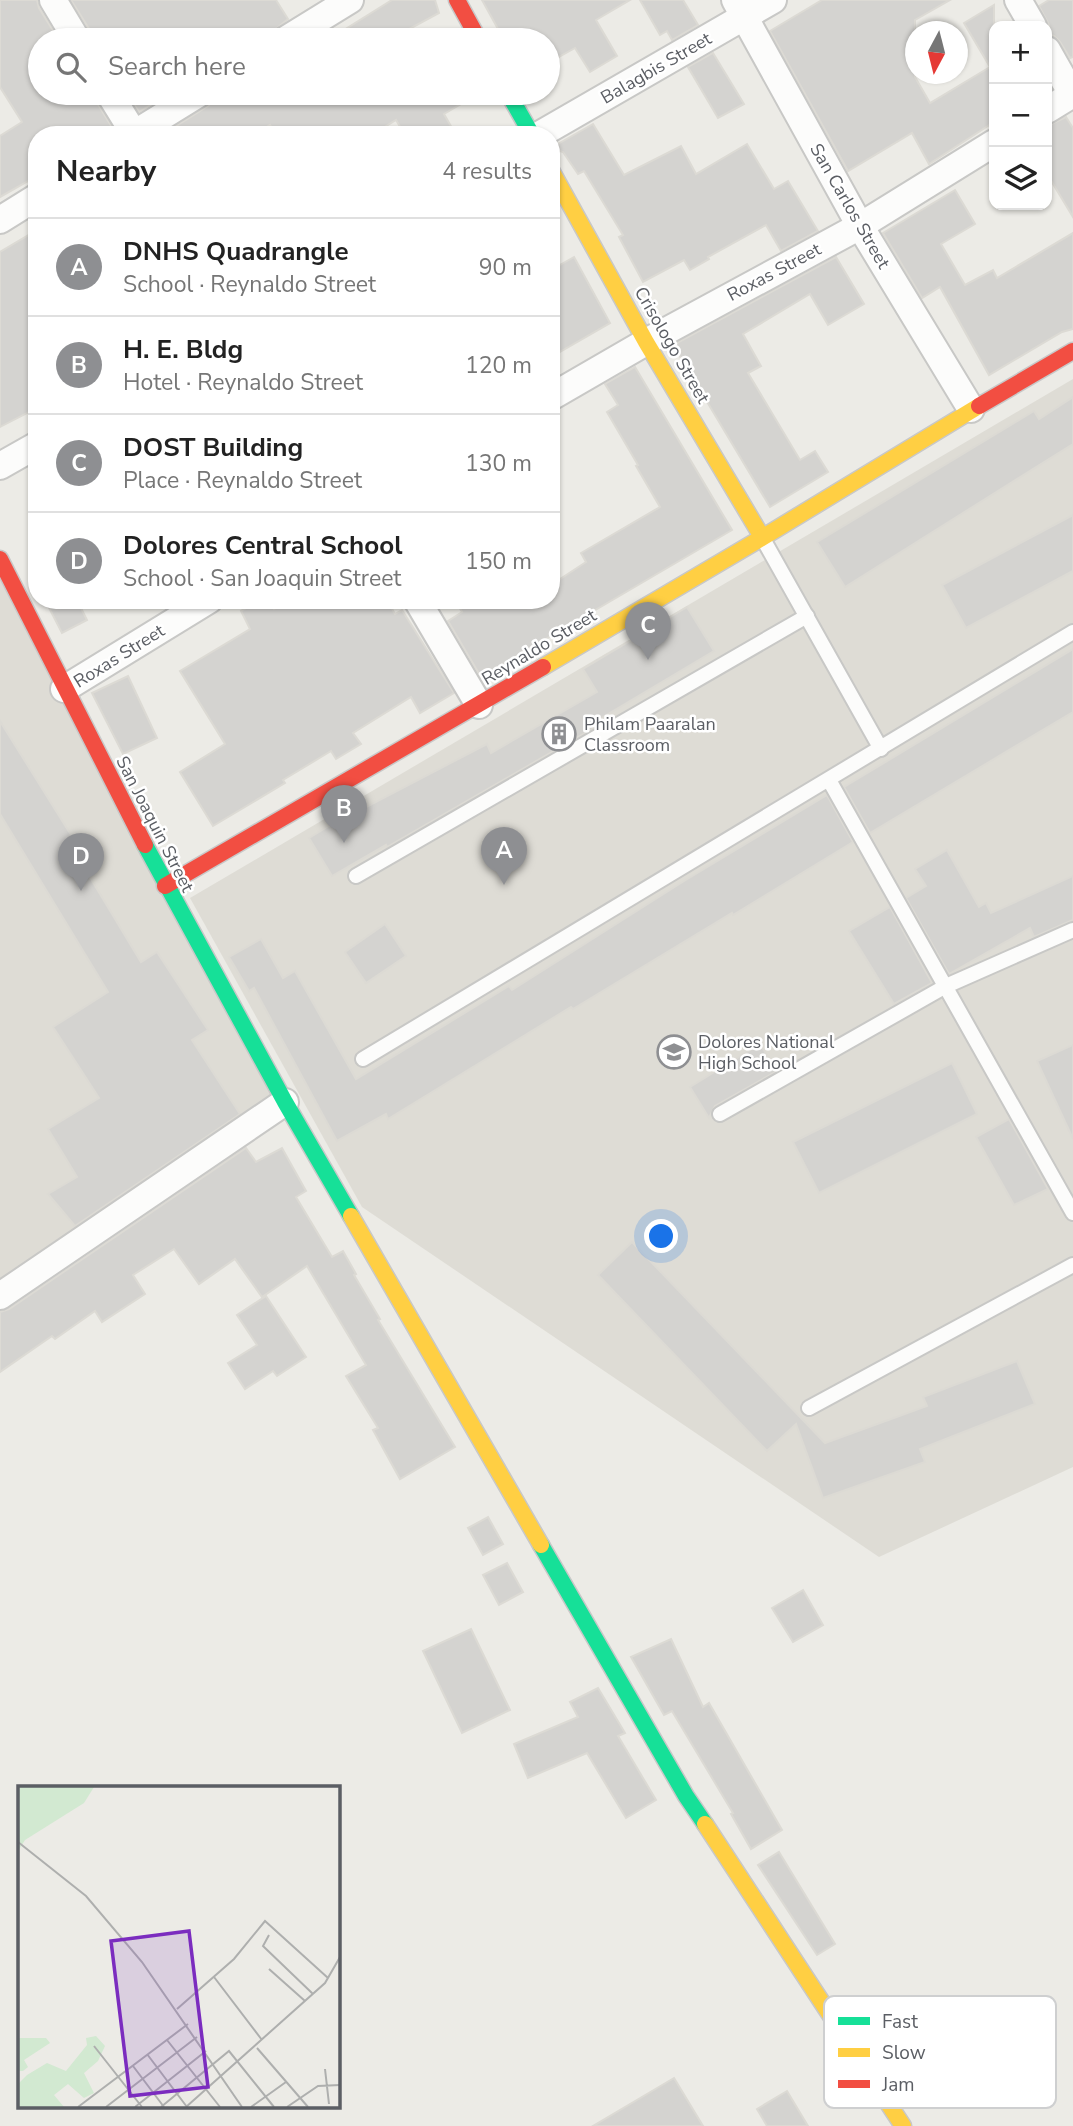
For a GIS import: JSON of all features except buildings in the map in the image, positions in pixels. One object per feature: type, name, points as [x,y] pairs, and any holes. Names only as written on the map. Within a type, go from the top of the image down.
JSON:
[{"type":"street","points":[[53,0],[70,28]]},
{"type":"street","points":[[304,28],[350,0]]},
{"type":"street","points":[[457,0],[472,28]]},
{"type":"street","name":"Balagbis Street","points":[[553,126],[740,9],[773,0]]},
{"type":"street","points":[[1018,0],[1030,21]]},
{"type":"street","name":"San Carlos Street","points":[[740,9],[860,226],[971,409]]},
{"type":"street","points":[[1052,59],[1073,95],[1052,107]]},
{"type":"street","points":[[116,105],[129,126]]},
{"type":"street","points":[[147,126],[181,105]]},
{"type":"street","points":[[515,105],[527,126]]},
{"type":"street","name":"Roxas Street","points":[[560,392],[860,226],[989,146]]},
{"type":"street","name":"Crisologo Street","points":[[560,186],[646,342],[762,537]]},
{"type":"street","points":[[0,220],[28,203]]},
{"type":"street","name":"Reynaldo Street","points":[[165,886],[479,705],[971,409],[1073,351]]},
{"type":"street","points":[[0,466],[28,450]]},
{"type":"street","name":"San Joaquin Street","points":[[0,559],[165,886],[285,1101],[686,1796],[824,2006]]},
{"type":"street","name":"Roxas Street","points":[[64,689],[194,609]]},
{"type":"street","points":[[422,609],[479,705]]},
{"type":"street","points":[[0,1296],[285,1101]]},
{"type":"street","name":"San Joaquin Street","points":[[891,2108],[903,2126]]},
{"type":"lane","points":[[762,537],[881,749]]},
{"type":"lane","points":[[356,876],[807,616]]},
{"type":"lane","points":[[363,1059],[1073,632]]},
{"type":"lane","points":[[829,780],[1073,1213]]},
{"type":"lane","points":[[720,1114],[946,986],[1073,930]]},
{"type":"lane","points":[[809,1408],[1073,1265]]},
{"type":"shaded area","name":"Dolores National High School","points":[[1073,379],[1073,1467],[879,1557],[362,1207],[190,898]]},
{"type":"shaded area","points":[[0,579],[273,1099],[0,1288]]},
{"type":"traffic: fast","points":[[515,105],[527,126]]},
{"type":"traffic: fast","points":[[145,845],[285,1102],[351,1216]]},
{"type":"traffic: fast","points":[[541,1545],[686,1796],[705,1824]]},
{"type":"traffic: slow","points":[[560,186],[646,342],[762,537]]},
{"type":"traffic: slow","points":[[543,667],[979,406]]},
{"type":"traffic: slow","points":[[351,1216],[541,1545]]},
{"type":"traffic: slow","points":[[705,1824],[824,2006]]},
{"type":"traffic: slow","points":[[891,2108],[903,2126]]},
{"type":"traffic: jam","points":[[457,0],[472,28]]},
{"type":"traffic: jam","points":[[979,406],[1073,351]]},
{"type":"traffic: jam","points":[[0,559],[145,845]]},
{"type":"traffic: jam","points":[[165,886],[543,667]]},
{"type":"place","name":"DOST Building","points":[[648,660]]},
{"type":"place","name":"Philam Paaralan Classroom","points":[[559,734]]},
{"type":"place","name":"H. E. Bldg","points":[[344,843]]},
{"type":"place","name":"DNHS Quadrangle","points":[[504,885]]},
{"type":"place","name":"Dolores Central School","points":[[81,891]]},
{"type":"place","name":"Dolores National High School","points":[[674,1052]]}]
